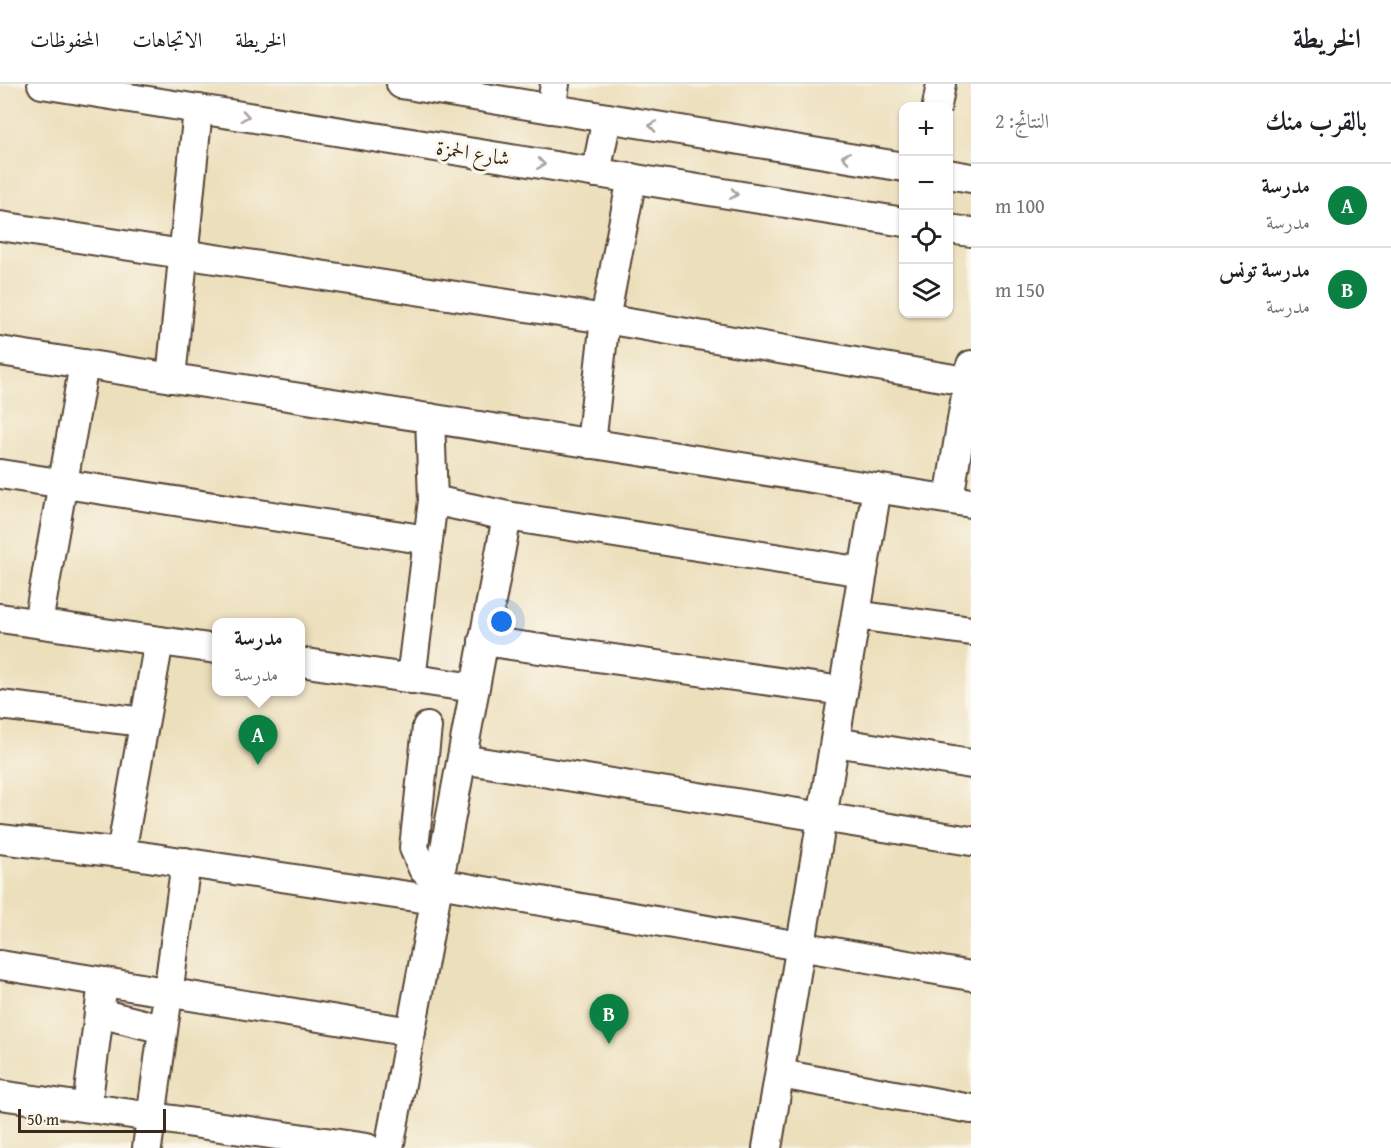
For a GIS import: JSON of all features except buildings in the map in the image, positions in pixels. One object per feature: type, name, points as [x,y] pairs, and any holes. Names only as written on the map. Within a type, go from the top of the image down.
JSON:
[{"type":"street","name":"شارع الحمزة","points":[[42,84],[899,221]]},
{"type":"street","points":[[401,84],[553,96],[607,118],[899,166]]},
{"type":"street","points":[[938,102],[941,84]]},
{"type":"street","points":[[171,378],[198,109]]},
{"type":"street","points":[[596,172],[607,118]]},
{"type":"street","points":[[953,175],[971,178]]},
{"type":"street","points":[[591,444],[605,319],[632,178]]},
{"type":"street","points":[[0,226],[183,252],[970,376],[960,501],[0,351]]},
{"type":"street","points":[[953,230],[971,232]]},
{"type":"street","points":[[38,623],[84,364]]},
{"type":"street","points":[[411,679],[433,500],[430,418]]},
{"type":"street","points":[[0,474],[428,540]]},
{"type":"street","points":[[767,1148],[877,488]]},
{"type":"street","points":[[433,500],[507,516],[863,572]]},
{"type":"street","points":[[389,1148],[507,516]]},
{"type":"street","points":[[856,615],[971,631]]},
{"type":"street","points":[[0,618],[212,649]]},
{"type":"street","points":[[121,853],[159,641]]},
{"type":"street","points":[[483,641],[843,691]]},
{"type":"street","points":[[305,663],[474,688]]},
{"type":"street","points":[[0,705],[144,722]]},
{"type":"street","points":[[427,728],[414,848],[437,891]]},
{"type":"street","points":[[835,742],[971,764]]},
{"type":"street","points":[[462,759],[971,841]]},
{"type":"street","points":[[0,839],[437,891],[971,976]]},
{"type":"street","points":[[147,1148],[186,862]]},
{"type":"street","points":[[0,965],[411,1032]]},
{"type":"street","points":[[87,1107],[103,982]]},
{"type":"street","points":[[99,1013],[163,1029]]},
{"type":"street","points":[[780,1074],[971,1109]]},
{"type":"street","points":[[0,1095],[367,1148]]},
{"type":"place","name":"مدرسة","points":[[258,765]]},
{"type":"place","name":"مدرسة تونس","points":[[609,1044]]}]
